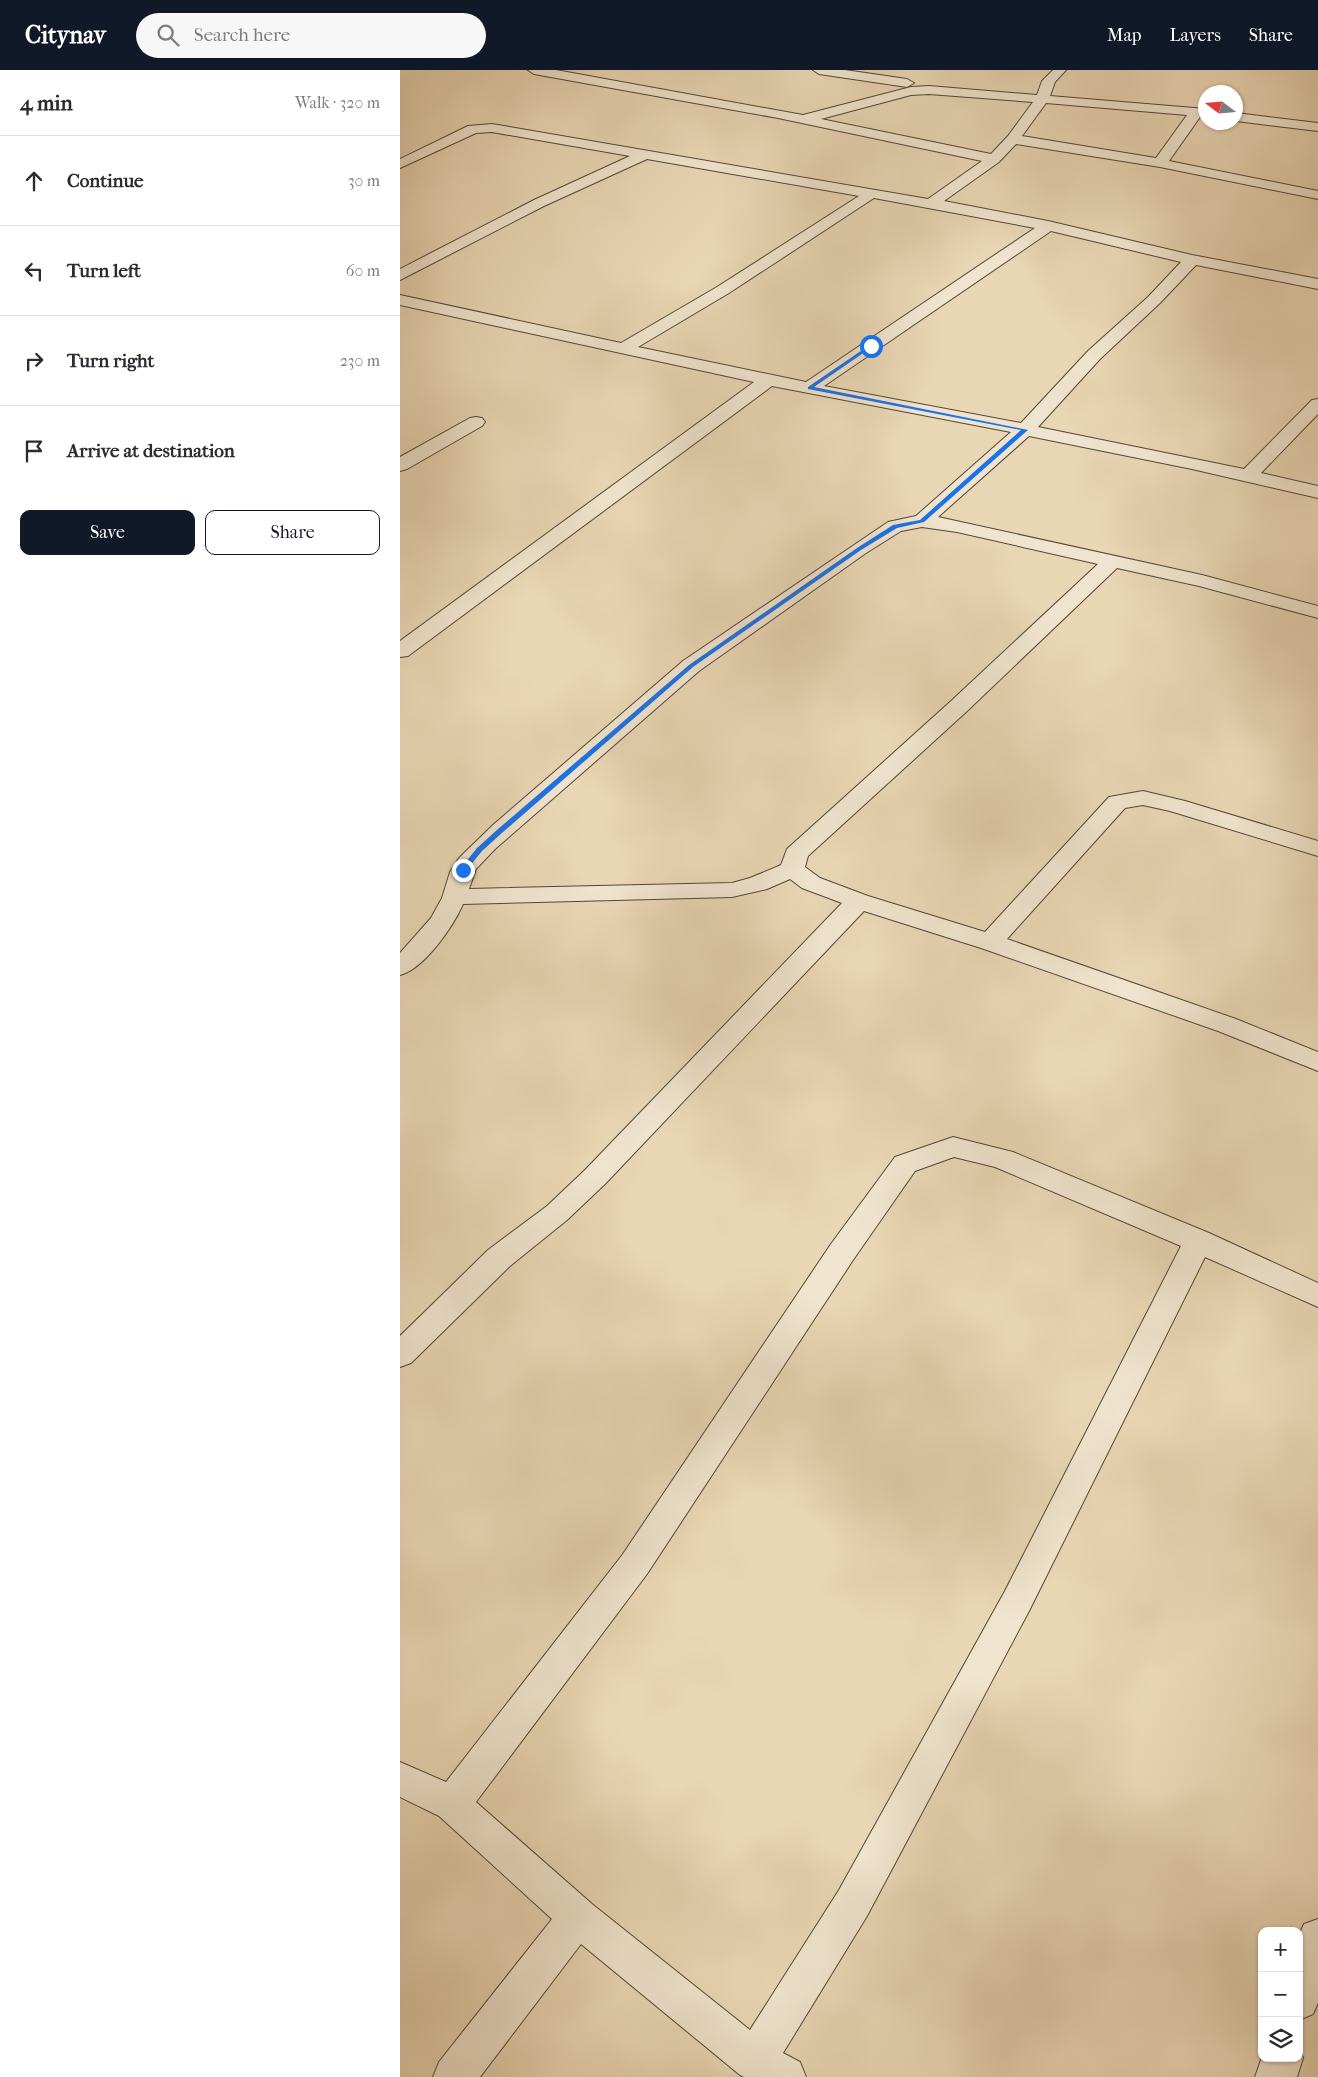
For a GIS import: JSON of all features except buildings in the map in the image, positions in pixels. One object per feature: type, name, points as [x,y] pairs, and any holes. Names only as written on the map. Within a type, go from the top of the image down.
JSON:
[{"type":"street","points":[[534,70],[804,119],[994,159]]},
{"type":"street","points":[[819,70],[906,83]]},
{"type":"street","points":[[930,204],[994,159],[1013,140],[1042,99],[1049,81],[1060,70]]},
{"type":"street","points":[[804,119],[911,91],[929,90],[1198,112]]},
{"type":"street","points":[[1160,163],[1198,116]]},
{"type":"street","points":[[1243,118],[1318,127]]},
{"type":"street","points":[[400,164],[473,129],[482,127],[1048,226],[1192,260],[1318,284]]},
{"type":"street","points":[[1013,140],[1160,163],[1318,195]]},
{"type":"street","points":[[400,275],[539,203],[644,155]]},
{"type":"street","points":[[622,349],[723,290],[871,194]]},
{"type":"street","points":[[810,388],[1048,226]]},
{"type":"street","points":[[922,521],[1025,430],[1094,355],[1154,300],[1192,260]]},
{"type":"street","points":[[400,300],[768,380],[1249,475],[1318,492]]},
{"type":"street","points":[[408,318],[430,306]]},
{"type":"street","points":[[400,651],[768,380]]},
{"type":"street","points":[[1249,475],[1318,404]]},
{"type":"street","points":[[400,465],[476,422]]},
{"type":"street","points":[[400,967],[415,954],[442,921],[455,896],[463,870],[480,850],[691,666],[895,526],[922,521],[957,526],[1202,581],[1318,612]]},
{"type":"street","points":[[792,869],[796,854],[958,707],[1113,561]]},
{"type":"street","points":[[990,942],[1117,802],[1143,798],[1177,806],[1318,849]]},
{"type":"street","points":[[455,896],[732,890],[758,884],[792,869]]},
{"type":"street","points":[[792,869],[811,884],[990,942],[1227,1025],[1318,1062]]},
{"type":"street","points":[[400,1355],[499,1258],[557,1213],[595,1177],[813,946],[859,901]]},
{"type":"street","points":[[452,1804],[635,1564],[842,1252],[905,1164],[953,1147],[1003,1159],[1198,1241],[1318,1296]]},
{"type":"street","points":[[400,1778],[452,1804],[578,1917],[770,2068],[853,1903],[1017,1601],[1198,1241]]},
{"type":"street","points":[[454,2077],[578,1917]]},
{"type":"street","points":[[1303,1987],[1318,1938]]},
{"type":"street","points":[[1276,2077],[1281,2062]]},
{"type":"route","points":[[463,870],[501,830],[691,666],[895,526],[922,521],[1025,430],[810,388],[871,346]]}]
